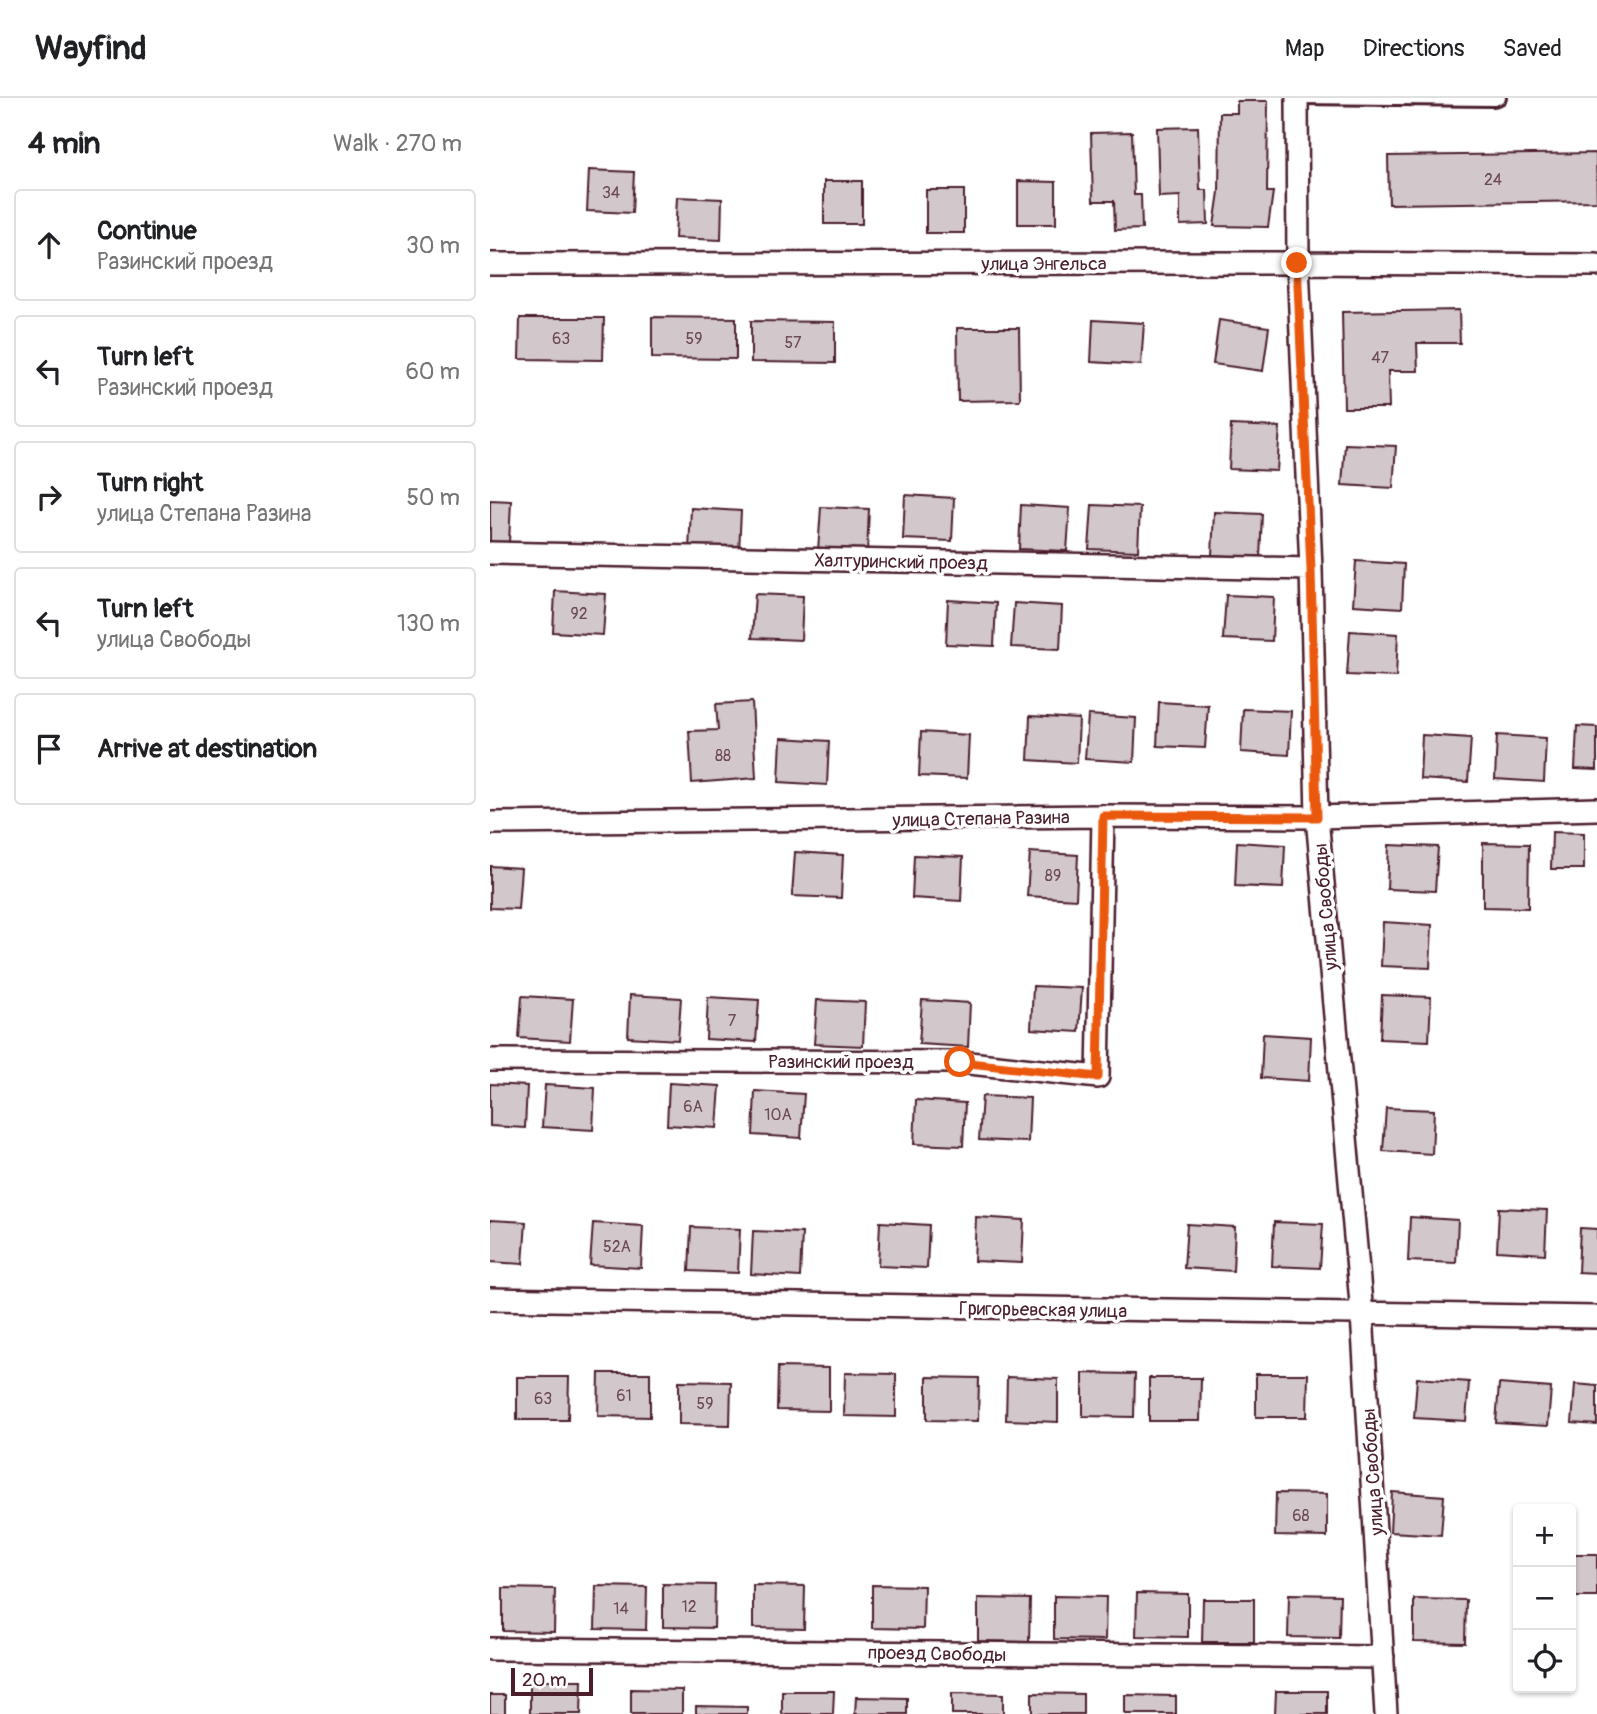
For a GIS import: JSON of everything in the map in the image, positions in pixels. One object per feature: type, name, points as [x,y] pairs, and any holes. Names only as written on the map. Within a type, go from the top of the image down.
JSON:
[{"type":"street","name":"улица Свободы","points":[[1297,98],[1297,263],[1311,569],[1317,817],[1362,1314],[1386,1714]]},
{"type":"street","name":"улица Энгельса","points":[[490,264],[1597,265]]},
{"type":"street","name":"Халтуринский проезд","points":[[490,553],[1311,569]]},
{"type":"street","name":"улица Степана Разина","points":[[490,823],[1103,816],[1317,817],[1597,809]]},
{"type":"street","name":"Разинский проезд","points":[[490,1060],[960,1062],[1098,1077],[1103,816]]},
{"type":"street","name":"Григорьевская улица","points":[[490,1299],[1597,1317]]},
{"type":"street","name":"проезд Свободы","points":[[490,1649],[1383,1657]]},
{"type":"lane","points":[[1297,98],[1496,99]]},
{"type":"building","points":[[1237,101],[1268,101],[1267,192],[1273,192],[1268,227],[1214,226],[1219,192],[1220,113],[1237,113]]},
{"type":"building","points":[[1198,127],[1200,190],[1207,190],[1208,224],[1180,225],[1180,196],[1159,197],[1157,128]]},
{"type":"building","points":[[1132,132],[1134,195],[1141,195],[1142,229],[1115,230],[1114,201],[1093,201],[1091,133]]},
{"type":"building","points":[[1596,153],[1597,201],[1389,204],[1388,156]]},
{"type":"building","points":[[589,170],[634,172],[632,213],[587,211]]},
{"type":"building","points":[[824,181],[862,181],[862,224],[824,224]]},
{"type":"building","points":[[1018,181],[1056,182],[1056,224],[1018,224]]},
{"type":"building","points":[[926,190],[964,190],[964,233],[926,233]]},
{"type":"building","points":[[677,197],[722,199],[721,240],[675,238]]},
{"type":"building","points":[[1459,310],[1460,343],[1417,343],[1418,371],[1388,371],[1389,408],[1344,408],[1342,312]]},
{"type":"building","points":[[652,317],[736,318],[736,359],[652,358]]},
{"type":"building","points":[[520,318],[604,318],[603,360],[519,359]]},
{"type":"building","points":[[1093,320],[1144,323],[1141,365],[1091,362]]},
{"type":"building","points":[[1219,320],[1269,327],[1263,371],[1213,364]]},
{"type":"building","points":[[751,321],[835,322],[835,363],[751,362]]},
{"type":"building","points":[[957,328],[1019,328],[1020,400],[958,401]]},
{"type":"building","points":[[1231,425],[1280,427],[1277,471],[1229,469]]},
{"type":"building","points":[[1345,444],[1396,446],[1393,488],[1342,485]]},
{"type":"building","points":[[905,495],[954,498],[952,541],[903,539]]},
{"type":"building","points":[[490,500],[511,501],[509,543],[490,542]]},
{"type":"building","points":[[1021,505],[1070,508],[1067,551],[1019,549]]},
{"type":"building","points":[[1092,505],[1140,507],[1138,551],[1089,549]]},
{"type":"building","points":[[821,507],[869,509],[867,553],[818,551]]},
{"type":"building","points":[[691,508],[741,511],[739,552],[689,550]]},
{"type":"building","points":[[1214,512],[1262,514],[1260,558],[1212,555]]},
{"type":"building","points":[[1356,561],[1404,564],[1402,608],[1353,605]]},
{"type":"building","points":[[555,591],[606,594],[603,635],[553,632]]},
{"type":"building","points":[[755,594],[803,596],[801,640],[752,638]]},
{"type":"building","points":[[1226,595],[1274,597],[1272,641],[1223,639]]},
{"type":"building","points":[[948,600],[996,603],[994,646],[946,644]]},
{"type":"building","points":[[1014,603],[1062,606],[1060,649],[1011,647]]},
{"type":"building","points":[[1350,631],[1398,634],[1396,677],[1347,675]]},
{"type":"building","points":[[752,702],[756,778],[692,783],[689,731],[718,730],[716,704]]},
{"type":"building","points":[[1159,702],[1208,705],[1205,748],[1157,746]]},
{"type":"building","points":[[1243,709],[1291,711],[1289,755],[1241,752]]},
{"type":"building","points":[[1088,715],[1136,718],[1134,762],[1085,759]]},
{"type":"building","points":[[1030,716],[1079,719],[1077,763],[1028,760]]},
{"type":"building","points":[[1577,726],[1597,727],[1597,770],[1575,769]]},
{"type":"building","points":[[921,732],[969,735],[967,778],[919,776]]},
{"type":"building","points":[[1422,735],[1471,738],[1468,782],[1420,779]]},
{"type":"building","points":[[1497,735],[1546,738],[1544,782],[1495,779]]},
{"type":"building","points":[[781,738],[829,741],[827,785],[779,782]]},
{"type":"building","points":[[1552,832],[1584,833],[1584,869],[1551,869]]},
{"type":"building","points":[[1237,842],[1285,845],[1283,888],[1235,886]]},
{"type":"building","points":[[1483,843],[1529,844],[1528,908],[1483,907]]},
{"type":"building","points":[[1389,845],[1438,847],[1435,891],[1387,889]]},
{"type":"building","points":[[795,852],[843,855],[841,898],[792,896]]},
{"type":"building","points":[[1030,852],[1078,855],[1076,899],[1027,896]]},
{"type":"building","points":[[914,855],[963,857],[961,901],[912,898]]},
{"type":"building","points":[[490,866],[521,868],[518,909],[490,908]]},
{"type":"building","points":[[1383,922],[1432,925],[1430,968],[1381,966]]},
{"type":"building","points":[[1033,986],[1082,988],[1079,1032],[1031,1029]]},
{"type":"building","points":[[630,995],[681,998],[678,1040],[628,1037]]},
{"type":"building","points":[[1382,995],[1431,997],[1429,1041],[1380,1039]]},
{"type":"building","points":[[522,996],[573,999],[570,1041],[519,1038]]},
{"type":"building","points":[[708,997],[759,1000],[756,1042],[706,1039]]},
{"type":"building","points":[[817,1000],[865,1002],[863,1046],[814,1044]]},
{"type":"building","points":[[922,1000],[970,1003],[968,1047],[919,1044]]},
{"type":"building","points":[[1263,1034],[1311,1037],[1309,1081],[1261,1078]]},
{"type":"building","points":[[669,1083],[720,1086],[717,1128],[667,1125]]},
{"type":"building","points":[[490,1084],[527,1086],[525,1128],[490,1126]]},
{"type":"building","points":[[545,1085],[595,1088],[593,1130],[542,1127]]},
{"type":"building","points":[[755,1091],[804,1094],[801,1138],[753,1135]]},
{"type":"building","points":[[982,1096],[1030,1098],[1028,1142],[979,1140]]},
{"type":"building","points":[[916,1100],[965,1103],[963,1146],[914,1144]]},
{"type":"building","points":[[1386,1108],[1434,1110],[1432,1154],[1383,1151]]},
{"type":"building","points":[[1499,1208],[1547,1210],[1545,1254],[1497,1251]]},
{"type":"building","points":[[976,1217],[1024,1220],[1022,1263],[974,1261]]},
{"type":"building","points":[[1410,1217],[1458,1220],[1456,1263],[1408,1261]]},
{"type":"building","points":[[490,1220],[526,1222],[523,1264],[490,1262]]},
{"type":"building","points":[[880,1222],[929,1225],[927,1268],[878,1266]]},
{"type":"building","points":[[1274,1222],[1323,1224],[1320,1268],[1272,1266]]},
{"type":"building","points":[[593,1223],[643,1226],[641,1268],[590,1265]]},
{"type":"building","points":[[1187,1224],[1235,1227],[1233,1271],[1184,1268]]},
{"type":"building","points":[[691,1227],[740,1229],[738,1273],[689,1271]]},
{"type":"building","points":[[1580,1228],[1597,1229],[1597,1273],[1578,1272]]},
{"type":"building","points":[[753,1231],[802,1233],[800,1277],[751,1274]]},
{"type":"building","points":[[778,1367],[829,1368],[829,1411],[777,1410]]},
{"type":"building","points":[[599,1373],[650,1373],[650,1417],[598,1416]]},
{"type":"building","points":[[845,1373],[896,1374],[896,1417],[844,1416]]},
{"type":"building","points":[[1083,1373],[1135,1374],[1134,1417],[1083,1416]]},
{"type":"building","points":[[1256,1374],[1308,1374],[1307,1417],[1256,1417]]},
{"type":"building","points":[[517,1377],[569,1377],[568,1420],[517,1420]]},
{"type":"building","points":[[927,1377],[979,1378],[978,1421],[927,1420]]},
{"type":"building","points":[[1007,1377],[1058,1379],[1058,1422],[1006,1420]]},
{"type":"building","points":[[1149,1378],[1201,1378],[1200,1421],[1149,1421]]},
{"type":"building","points":[[1417,1378],[1469,1382],[1466,1421],[1414,1418]]},
{"type":"building","points":[[679,1381],[731,1382],[730,1425],[679,1424]]},
{"type":"building","points":[[1499,1384],[1551,1388],[1548,1426],[1496,1423]]},
{"type":"building","points":[[1575,1384],[1597,1386],[1597,1425],[1572,1423]]},
{"type":"building","points":[[1392,1492],[1444,1496],[1441,1535],[1390,1532]]},
{"type":"building","points":[[1276,1493],[1327,1494],[1327,1537],[1275,1536]]},
{"type":"building","points":[[1576,1554],[1597,1554],[1597,1597],[1576,1597]]},
{"type":"building","points":[[663,1584],[715,1585],[714,1628],[663,1627]]},
{"type":"building","points":[[753,1585],[805,1586],[804,1629],[753,1628]]},
{"type":"building","points":[[872,1585],[924,1586],[923,1629],[872,1628]]},
{"type":"building","points":[[596,1586],[647,1587],[646,1630],[595,1629]]},
{"type":"building","points":[[503,1588],[555,1589],[554,1632],[503,1631]]},
{"type":"building","points":[[1137,1593],[1188,1594],[1188,1637],[1136,1636]]},
{"type":"building","points":[[1289,1594],[1340,1595],[1339,1638],[1288,1637]]},
{"type":"building","points":[[1054,1596],[1106,1597],[1105,1640],[1054,1639]]},
{"type":"building","points":[[978,1598],[1030,1599],[1029,1642],[978,1641]]},
{"type":"building","points":[[1203,1599],[1254,1599],[1254,1642],[1202,1642]]},
{"type":"building","points":[[1414,1599],[1466,1600],[1465,1643],[1414,1642]]},
{"type":"building","points":[[530,1680],[582,1680],[581,1714],[530,1714]]},
{"type":"building","points":[[631,1689],[682,1690],[682,1714],[631,1714]]},
{"type":"building","points":[[782,1691],[834,1691],[833,1714],[782,1714]]},
{"type":"building","points":[[1276,1691],[1327,1691],[1327,1714],[1275,1714]]},
{"type":"building","points":[[952,1693],[1003,1694],[1003,1714],[952,1714]]},
{"type":"building","points":[[1032,1693],[1083,1694],[1083,1714],[1032,1714]]},
{"type":"building","points":[[490,1695],[505,1695],[505,1714],[490,1714]]},
{"type":"building","points":[[1125,1695],[1176,1696],[1176,1714],[1125,1714]]},
{"type":"building","points":[[856,1697],[907,1698],[907,1714],[855,1714]]},
{"type":"building","points":[[696,1706],[747,1707],[747,1714],[696,1714]]},
{"type":"route","points":[[960,1062],[1098,1077],[1103,816],[1317,817],[1311,569],[1297,263]]}]
